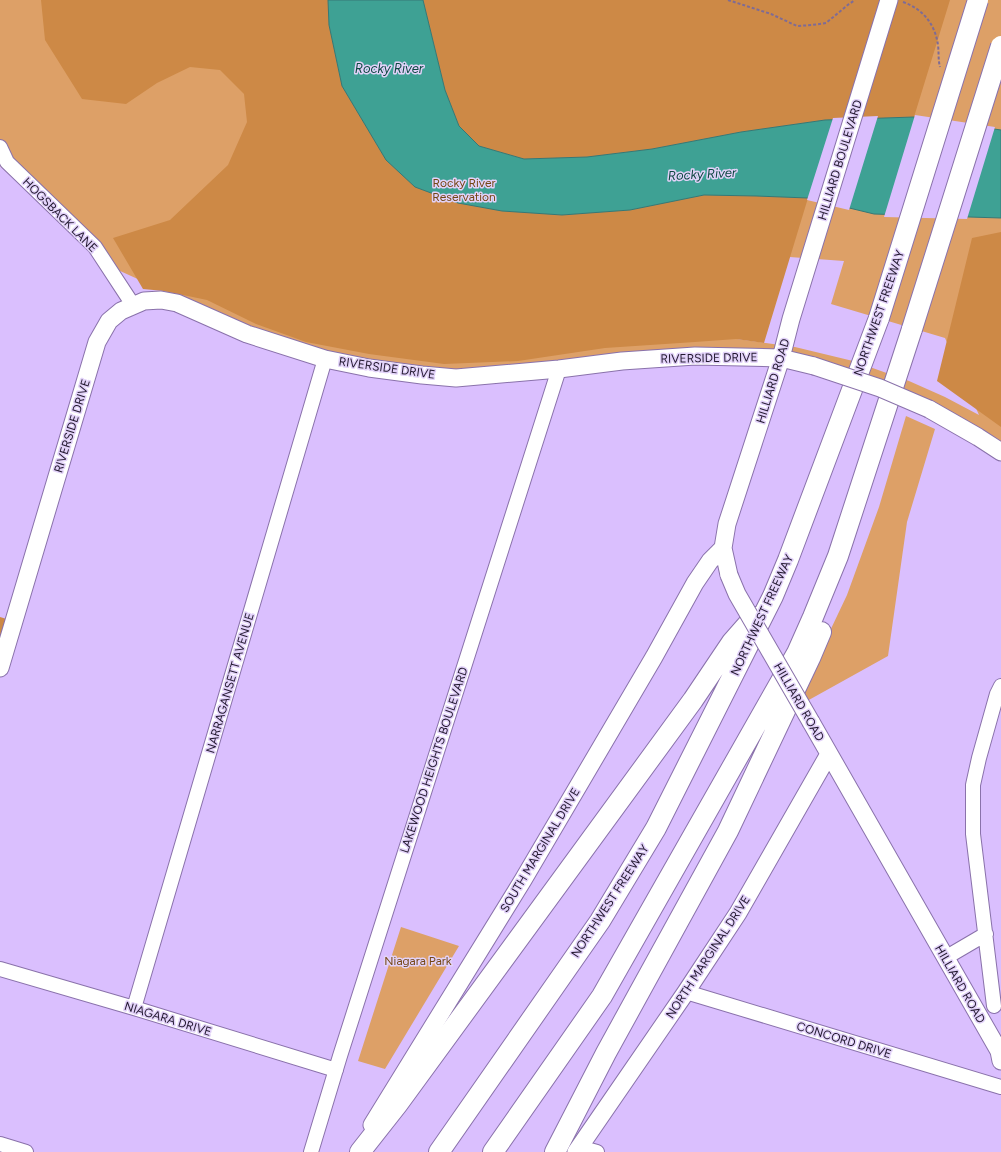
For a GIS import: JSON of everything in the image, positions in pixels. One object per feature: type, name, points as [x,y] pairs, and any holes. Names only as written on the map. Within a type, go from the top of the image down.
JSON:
[{"type":"highway","name":"NORTHWEST FREEWAY","points":[[439,1152],[600,921],[656,828],[773,596],[813,494],[878,318],[978,0]]},
{"type":"highway","points":[[493,1152],[602,996],[797,653],[838,556],[912,329],[1001,46]]},
{"type":"highway","points":[[555,1152],[606,1053],[728,831],[810,658],[845,572],[870,490],[902,358]]},
{"type":"highway","points":[[360,1152],[397,1105],[693,700],[732,642],[773,596]]},
{"type":"main road","name":"HILLIARD BOULEVARD","points":[[791,320],[889,0]]},
{"type":"main road","name":"RIVERSIDE DRIVE","points":[[0,668],[97,342],[109,321],[121,310],[144,301],[161,300],[177,303],[247,334],[325,359],[370,368],[456,378],[559,369],[622,361],[695,356],[781,358],[814,366],[880,388],[929,409],[1001,452]]},
{"type":"main road","name":"HILLIARD ROAD","points":[[791,320],[781,358],[727,524],[723,548],[728,575],[737,594],[999,1051],[1001,1061]]},
{"type":"main road","name":"SOUTH MARGINAL DRIVE","points":[[355,1152],[523,880],[654,657],[695,583],[710,561],[723,548]]},
{"type":"main road","name":"NORTH MARGINAL DRIVE","points":[[577,1150],[686,992],[738,913],[829,754]]},
{"type":"street","name":"HOGSBACK LANE","points":[[0,147],[6,162],[95,247],[133,305]]},
{"type":"street","name":"NARRAGANSETT AVENUE","points":[[134,1008],[325,359]]},
{"type":"street","name":"LAKEWOOD HEIGHTS BOULEVARD","points":[[311,1152],[559,369]]},
{"type":"street","points":[[994,1006],[973,834],[973,785],[979,758],[996,722],[997,694],[1001,686]]},
{"type":"street","points":[[945,958],[986,934]]},
{"type":"street","name":"NIAGARA DRIVE","points":[[0,969],[134,1008],[336,1070]]},
{"type":"street","name":"CONCORD DRIVE","points":[[686,992],[1001,1087]]},
{"type":"street","points":[[0,1144],[26,1152]]},
{"type":"street","points":[[577,1150],[597,1152]]},
{"type":"path","points":[[728,0],[771,14],[797,26],[826,23],[855,0]]},
{"type":"green space","name":"Rocky River Reservation","points":[[0,0],[1001,0],[1001,452],[906,398],[754,358],[454,382],[267,338],[107,265],[0,166]],"holes":[[[776,256],[844,261],[831,304],[945,338],[979,415],[945,397],[909,381],[853,361],[795,347],[737,339]]]},
{"type":"green space","points":[[906,416],[935,429],[907,522],[888,656],[807,701],[801,692],[847,595],[879,507]]},
{"type":"green space","name":"Niagara Park","points":[[401,927],[459,946],[385,1069],[358,1061]]},
{"type":"shaded area","points":[[41,0],[328,0],[329,25],[342,86],[386,160],[415,187],[458,203],[502,211],[562,215],[630,210],[704,195],[808,198],[764,343],[736,339],[605,348],[518,361],[444,364],[369,354],[306,342],[256,324],[207,300],[164,291],[143,289],[113,238],[170,220],[228,165],[247,122],[244,94],[220,70],[190,67],[157,83],[126,104],[82,99],[45,40]]},
{"type":"shaded area","points":[[423,0],[950,0],[914,117],[825,120],[741,132],[652,149],[587,157],[524,159],[479,146],[459,126],[445,90]]},
{"type":"shaded area","points":[[1001,232],[1001,427],[937,381],[972,238]]},
{"type":"shaded area","points":[[0,617],[10,620],[0,662]]},
{"type":"water","name":"Rocky River","points":[[328,0],[423,0],[445,90],[459,126],[479,146],[524,159],[587,157],[652,149],[741,132],[825,120],[914,117],[1001,130],[1001,218],[874,214],[808,198],[756,196],[704,195],[630,210],[562,215],[502,211],[458,203],[415,187],[386,160],[342,86],[329,25]]},
{"type":"pier","points":[[915,115],[995,127],[967,219],[884,217]]},
{"type":"pier","points":[[878,116],[849,210],[807,200],[833,118]]}]
